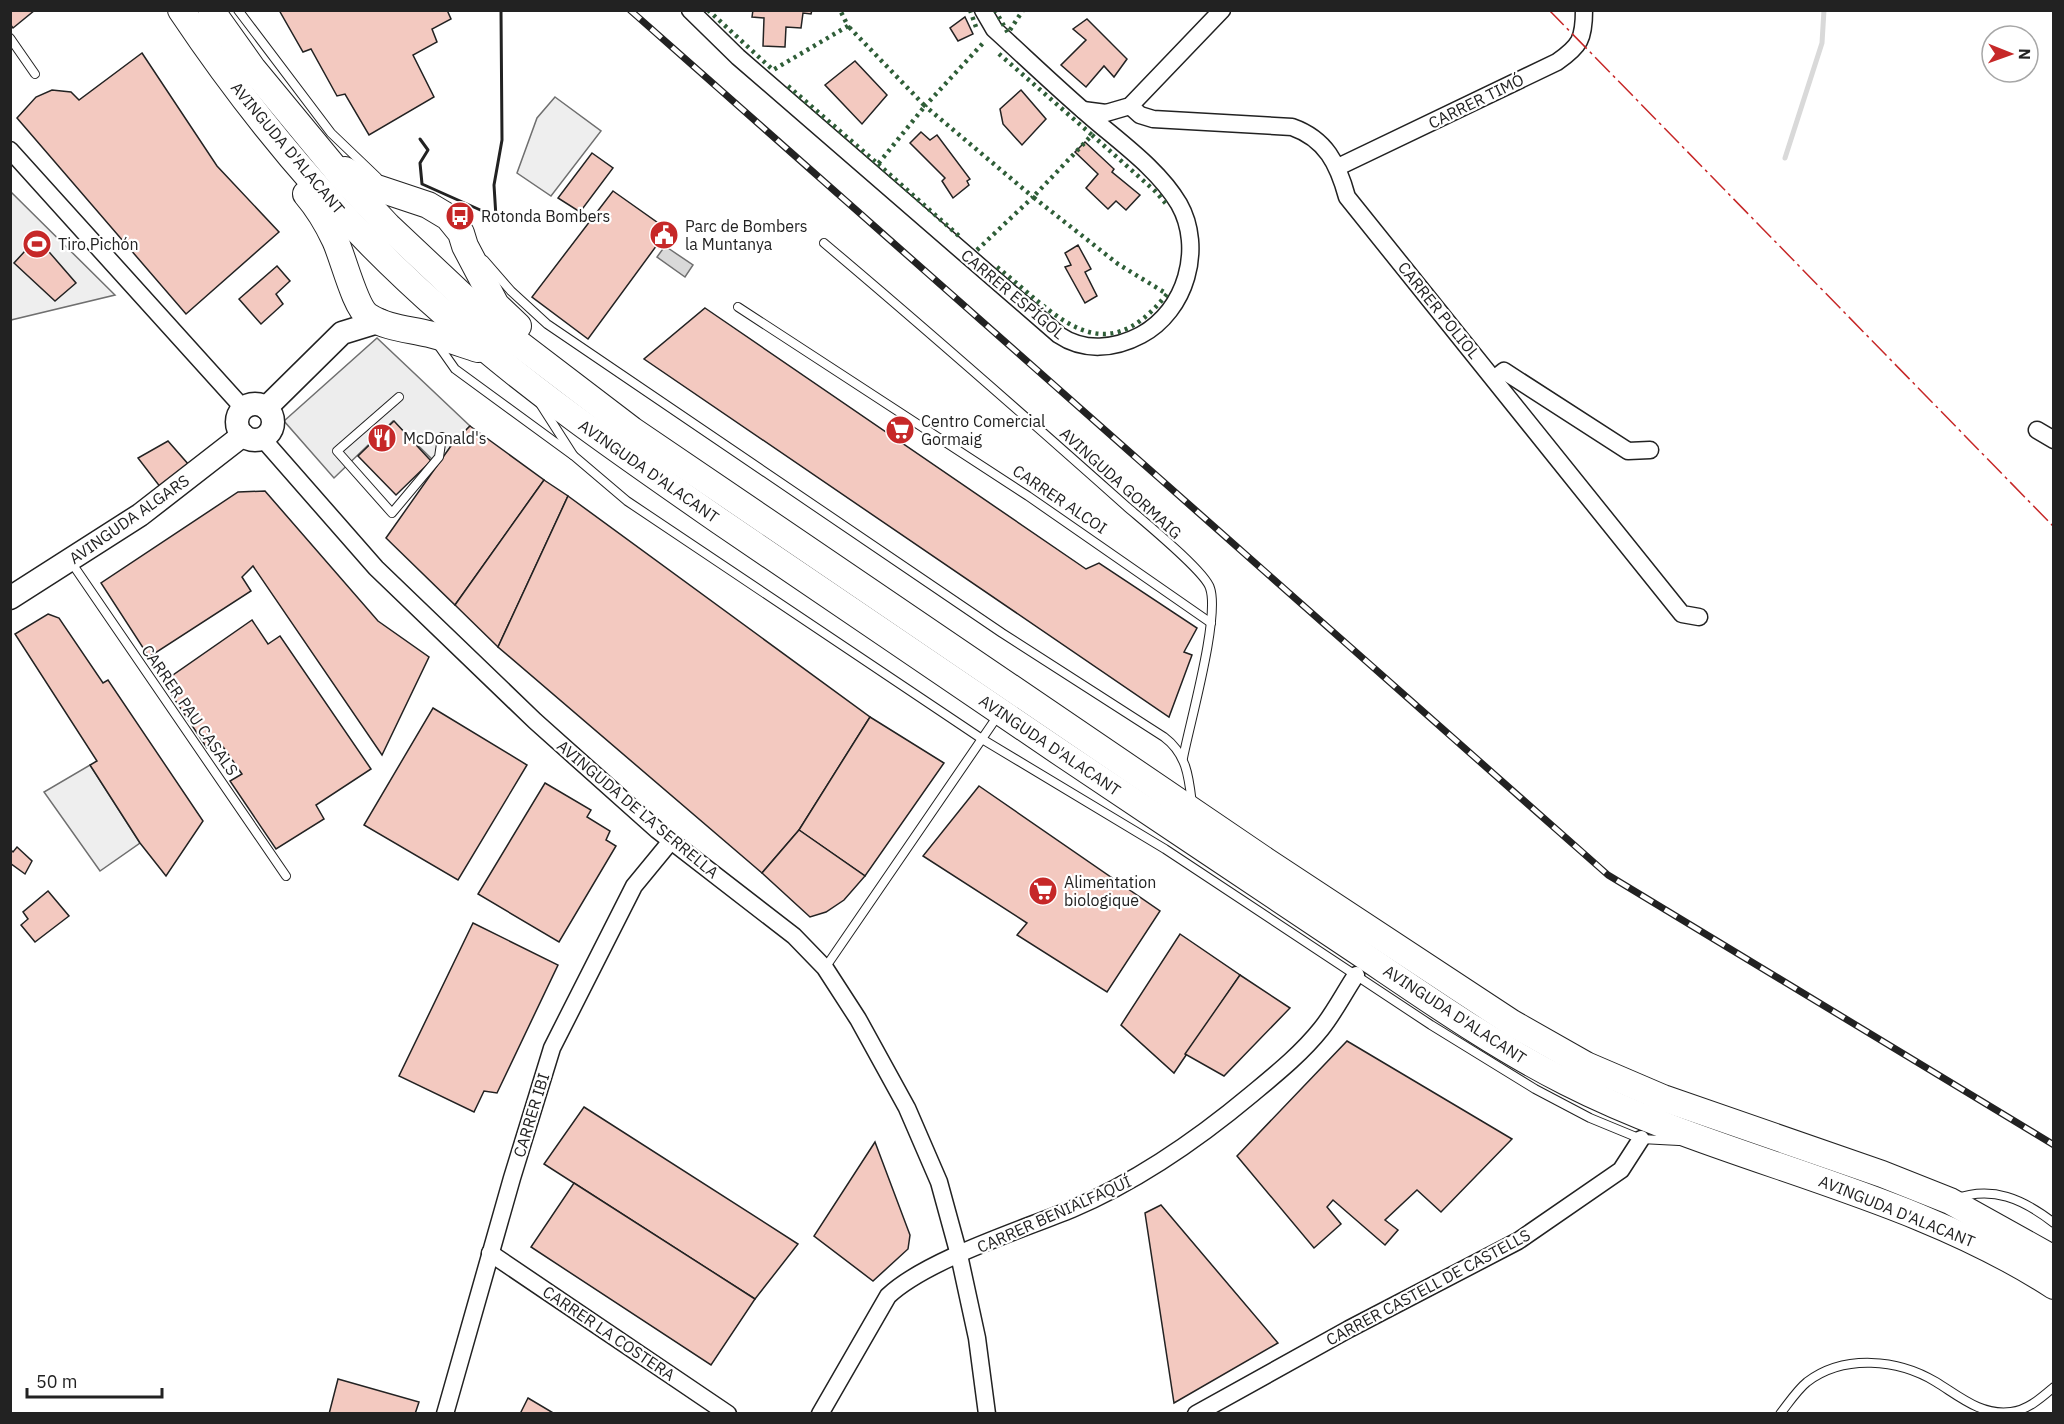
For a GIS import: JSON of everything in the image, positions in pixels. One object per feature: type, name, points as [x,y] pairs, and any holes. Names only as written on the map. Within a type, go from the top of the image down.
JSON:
[{"type":"main road","name":"AVINGUDA D'ALACANT","points":[[181,10],[215,61],[299,166],[379,234],[450,284],[488,320],[573,387],[689,470],[1463,992],[1521,1029],[1586,1065],[1672,1102],[1882,1174],[1950,1201],[2054,1259]]},
{"type":"main road","name":"AVINGUDA D'ALACANT","points":[[212,10],[253,69],[329,161],[379,234],[433,303],[526,382],[619,451],[1001,711],[1517,1056],[1622,1109],[1906,1211],[1979,1243],[2054,1286]]},
{"type":"main road","points":[[215,61],[248,126],[319,209],[366,315],[386,324],[431,334],[490,352]]},
{"type":"main road","points":[[329,161],[371,186],[428,205],[448,216],[463,239],[496,305],[544,346],[573,387]]},
{"type":"main road","points":[[352,284],[361,253],[379,234],[405,212],[428,205]]},
{"type":"main road","points":[[386,324],[406,325],[422,316],[463,268],[463,239]]},
{"type":"street","name":"CARRER ESPÍGOL","points":[[690,10],[747,64],[1059,335],[1081,346],[1096,347],[1140,336],[1169,311],[1186,277],[1190,240],[1184,216],[1172,194],[1132,153],[994,28],[983,10]]},
{"type":"street","points":[[1083,110],[1106,113],[1130,106],[1222,10]]},
{"type":"street","name":"CARRER TIMÓ","points":[[1338,167],[1557,62],[1579,44],[1584,32],[1584,10]]},
{"type":"street","name":"CARRER POLIOL","points":[[1130,106],[1140,115],[1154,119],[1292,127],[1305,132],[1319,143],[1338,167],[1347,197],[1682,614],[1699,617]]},
{"type":"street","points":[[10,150],[255,408],[270,412],[273,424],[253,437],[237,421],[255,408],[342,333],[386,324]]},
{"type":"street","points":[[342,333],[352,284]]},
{"type":"street","points":[[1494,379],[1504,371],[1628,451],[1650,450]]},
{"type":"street","points":[[2037,430],[2054,440]]},
{"type":"street","name":"AVINGUDA ALGARS","points":[[10,598],[253,437]]},
{"type":"street","name":"AVINGUDA DE LA SERRELLA","points":[[253,437],[375,568],[535,721],[671,841],[794,936],[825,968],[858,1019],[907,1108],[939,1182],[959,1255],[976,1338],[987,1413]]},
{"type":"street","name":"CARRER IBI","points":[[445,1413],[490,1253],[552,1048],[634,886],[671,841]]},
{"type":"street","name":"CARRER BENIALFAQUÍ","points":[[820,1413],[888,1296],[910,1279],[959,1255],[1076,1207],[1139,1176],[1189,1144],[1292,1061],[1322,1028],[1356,975]]},
{"type":"street","name":"CARRER CASTELL DE CASTELLS","points":[[1196,1413],[1518,1241],[1621,1170],[1641,1139]]},
{"type":"street","name":"CARRER LA COSTERA","points":[[490,1253],[728,1413]]},
{"type":"lane","points":[[238,10],[331,133],[392,192]]},
{"type":"lane","points":[[10,38],[35,74]]},
{"type":"lane","points":[[463,239],[511,291],[547,324],[992,626],[1164,737],[1183,758],[1188,770],[1193,810]]},
{"type":"lane","name":"AVINGUDA GORMAIG","points":[[824,243],[935,337],[1150,527],[1208,582],[1212,599],[1211,622],[1183,758]]},
{"type":"lane","name":"CARRER ALCOI","points":[[738,307],[1028,495],[1211,622]]},
{"type":"lane","points":[[431,334],[455,369],[574,456],[627,501],[982,739],[1165,849],[1535,1089],[1590,1118],[1641,1139],[1712,1143]]},
{"type":"lane","points":[[526,382],[574,456]]},
{"type":"lane","points":[[399,397],[337,451],[392,513],[439,457],[442,437]]},
{"type":"lane","name":"CARRER PAU CASALS","points":[[69,561],[286,876]]},
{"type":"lane","points":[[825,968],[1001,711]]},
{"type":"lane","points":[[1950,1201],[1975,1192],[2000,1193],[2054,1223]]},
{"type":"lane","points":[[1780,1413],[1807,1382],[1847,1364],[1891,1363],[1934,1381],[1971,1406],[2010,1412],[2037,1402],[2054,1387]]},
{"type":"shaded area","points":[[555,97],[601,131],[551,196],[517,173],[537,118]]},
{"type":"shaded area","name":"Tiro Pichón","points":[[11,192],[115,295],[11,320]]},
{"type":"shaded area","points":[[665,246],[693,265],[685,277],[657,257]]},
{"type":"shaded area","points":[[377,338],[470,426],[453,443],[438,465],[393,421],[334,478],[284,421]]},
{"type":"shaded area","points":[[90,765],[140,843],[100,871],[44,792]]},
{"type":"building","points":[[10,10],[35,10],[13,28],[10,24]]},
{"type":"building","points":[[279,10],[447,10],[451,19],[432,29],[437,42],[413,55],[434,97],[369,135],[345,94],[337,96],[311,49],[303,52]]},
{"type":"building","points":[[753,10],[812,10],[811,14],[803,13],[801,28],[786,27],[785,47],[763,46],[764,18],[752,17]]},
{"type":"building","points":[[965,17],[973,34],[958,41],[950,28]]},
{"type":"building","points":[[1087,19],[1127,59],[1114,77],[1104,66],[1086,87],[1061,65],[1086,40],[1073,29]]},
{"type":"building","points":[[142,53],[217,166],[279,232],[186,314],[17,118],[36,97],[52,90],[71,92],[79,100]]},
{"type":"building","points":[[855,61],[887,95],[862,124],[825,85]]},
{"type":"building","points":[[1021,90],[1046,119],[1022,145],[1003,124],[1000,109]]},
{"type":"building","points":[[921,132],[930,140],[937,135],[970,179],[967,181],[969,185],[953,198],[942,181],[945,178],[910,143]]},
{"type":"building","points":[[1085,142],[1114,169],[1112,172],[1140,195],[1126,210],[1116,201],[1108,209],[1086,188],[1098,174],[1075,152]]},
{"type":"building","points":[[592,153],[613,168],[580,212],[558,198]]},
{"type":"building","points":[[613,191],[668,230],[588,339],[532,297]]},
{"type":"building","points":[[37,238],[76,283],[55,301],[14,263]]},
{"type":"building","points":[[1078,245],[1091,269],[1085,272],[1097,296],[1085,303],[1065,267],[1071,265],[1065,253]]},
{"type":"building","points":[[277,266],[290,281],[276,294],[283,304],[261,324],[239,299]]},
{"type":"building","points":[[705,308],[1086,569],[1099,563],[1197,628],[1184,652],[1192,655],[1169,717],[644,359]]},
{"type":"building","points":[[394,421],[431,461],[396,495],[358,456]]},
{"type":"building","points":[[470,426],[544,480],[455,605],[386,538],[453,443]]},
{"type":"building","points":[[168,441],[189,465],[161,488],[138,458]]},
{"type":"building","points":[[544,480],[568,496],[498,647],[455,605]]},
{"type":"building","points":[[265,491],[378,621],[429,657],[382,755],[253,566],[242,577],[251,591],[149,657],[101,583],[238,492]]},
{"type":"building","points":[[568,496],[870,717],[799,830],[762,873],[498,647]]},
{"type":"building","points":[[48,614],[59,618],[103,683],[108,680],[203,821],[166,876],[140,843],[90,765],[97,761],[15,634]]},
{"type":"building","points":[[252,620],[268,644],[280,636],[371,769],[316,805],[324,819],[276,849],[230,781],[242,774],[219,741],[207,748],[163,682]]},
{"type":"building","points":[[433,708],[527,765],[458,880],[364,825]]},
{"type":"building","points":[[870,717],[944,763],[865,876],[799,830]]},
{"type":"building","points":[[545,783],[591,810],[587,817],[610,831],[606,840],[616,846],[559,942],[478,894]]},
{"type":"building","points":[[979,786],[1160,911],[1107,992],[1017,935],[1027,923],[923,856]]},
{"type":"building","points":[[799,830],[865,876],[844,900],[826,912],[810,917],[762,873]]},
{"type":"building","points":[[17,847],[32,861],[25,874],[10,863],[10,849],[13,852]]},
{"type":"building","points":[[48,891],[69,916],[35,942],[21,925],[28,919],[23,912]]},
{"type":"building","points":[[473,923],[558,965],[497,1093],[484,1091],[474,1112],[399,1076]]},
{"type":"building","points":[[1180,934],[1240,975],[1174,1073],[1121,1025]]},
{"type":"building","points":[[1240,975],[1290,1008],[1224,1076],[1185,1054]]},
{"type":"building","points":[[1347,1041],[1512,1139],[1441,1212],[1417,1190],[1385,1220],[1398,1230],[1385,1245],[1333,1200],[1327,1207],[1341,1224],[1314,1248],[1237,1156]]},
{"type":"building","points":[[584,1107],[798,1244],[755,1299],[544,1164]]},
{"type":"building","points":[[875,1142],[910,1235],[908,1249],[873,1281],[814,1236]]},
{"type":"building","points":[[574,1183],[755,1299],[711,1365],[531,1247]]},
{"type":"building","points":[[1161,1205],[1278,1343],[1174,1403],[1145,1213]]},
{"type":"building","points":[[338,1379],[419,1402],[415,1414],[329,1414]]},
{"type":"building","points":[[528,1398],[555,1414],[520,1414]]},
{"type":"waterway","points":[[1785,158],[1822,43],[1824,10]]},
{"type":"railway","points":[[630,10],[1608,875],[2054,1145]]},
{"type":"hedge","points":[[708,10],[773,70],[848,26],[840,10]]},
{"type":"hedge","points":[[970,10],[976,27]]},
{"type":"hedge","points":[[995,10],[1008,33],[1023,10]]},
{"type":"hedge","points":[[788,86],[878,164],[925,106],[848,26]]},
{"type":"hedge","points":[[977,250],[1033,197],[925,106],[984,42]]},
{"type":"hedge","points":[[997,267],[1060,318],[1080,329],[1100,334],[1121,331],[1143,318],[1167,294],[1118,264],[1033,197],[1092,135],[998,53]]},
{"type":"hedge","points":[[1092,135],[1155,191],[1167,205]]},
{"type":"hedge","points":[[878,164],[959,236]]},
{"type":"wall","points":[[420,139],[428,150],[420,163],[422,184],[496,217],[494,185],[502,140],[501,10]]},
{"type":"power","points":[[1549,10],[2054,527]]},
{"type":"place","name":"Rotonda Bombers","points":[[460,216]]},
{"type":"place","name":"Parc de Bombers la Muntanya","points":[[664,235]]},
{"type":"place","name":"Tiro Pichón","points":[[37,244]]},
{"type":"place","name":"Centro Comercial Gormaig","points":[[900,430]]},
{"type":"place","name":"McDonald's","points":[[382,438]]},
{"type":"place","name":"Alimentation biologique","points":[[1043,891]]}]
